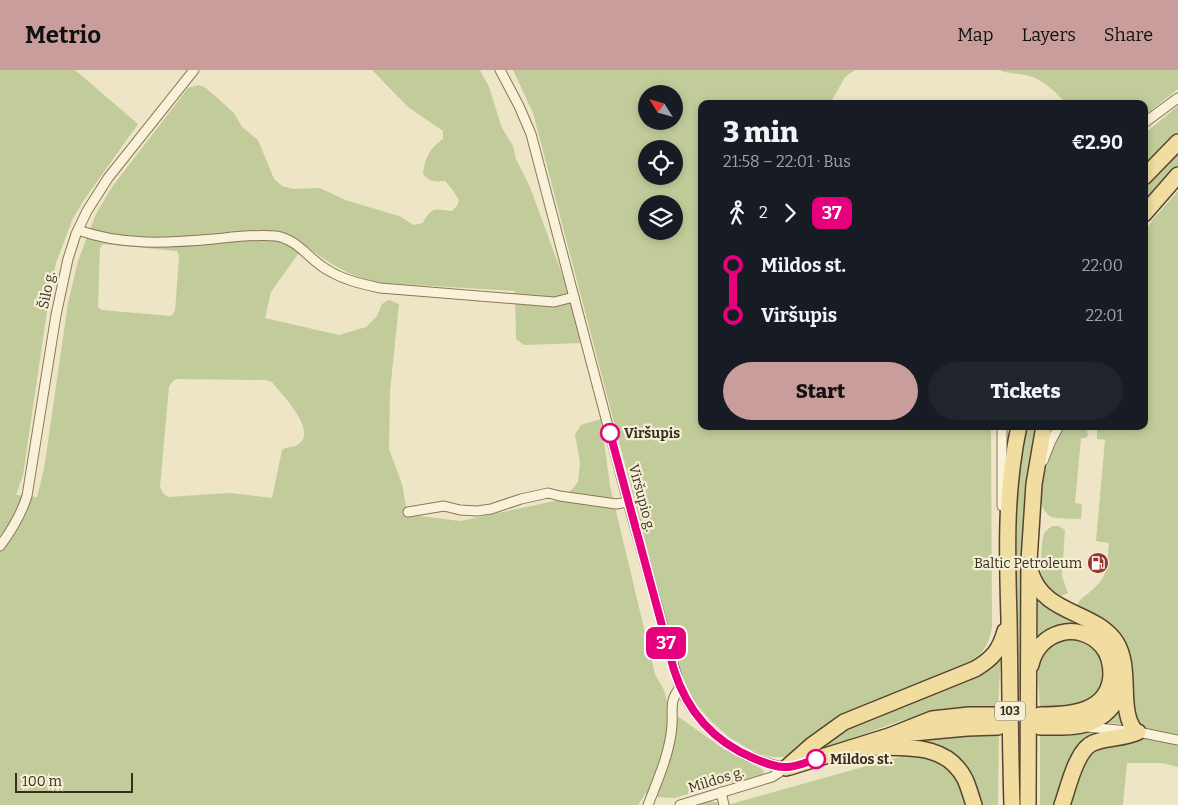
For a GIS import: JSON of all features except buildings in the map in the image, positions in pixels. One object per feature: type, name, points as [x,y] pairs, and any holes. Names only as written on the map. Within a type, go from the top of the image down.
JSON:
[{"type":"main road","points":[[1148,173],[1178,142]]},
{"type":"main road","points":[[1148,209],[1178,175]]},
{"type":"main road","name":"103","points":[[1012,805],[1007,562],[1010,478],[1018,430]]},
{"type":"main road","name":"103","points":[[1028,805],[1029,561],[1034,484],[1043,430]]},
{"type":"main road","points":[[1029,561],[1034,582],[1043,595],[1099,626],[1116,643],[1121,654],[1125,677],[1127,716],[1130,725],[1137,732],[1123,738],[1091,744],[1086,747],[1077,762],[1062,805]]},
{"type":"main road","points":[[786,768],[812,745],[844,722],[975,669],[985,663],[996,654],[1001,644],[1008,618]]},
{"type":"main road","points":[[1029,679],[1032,660],[1038,649],[1046,639],[1054,634],[1065,631],[1078,632],[1102,646],[1109,656],[1111,669],[1110,682],[1104,695],[1096,704],[1075,713],[1040,721],[1076,727],[1097,721],[1109,711],[1123,689],[1125,677]]},
{"type":"main road","points":[[786,768],[888,736],[932,719],[969,715],[998,721]]},
{"type":"main road","points":[[852,746],[922,748],[940,754],[960,771],[974,805]]},
{"type":"street","name":"Šilo g.","points":[[0,546],[14,528],[27,496],[61,289],[68,259],[78,230],[95,196],[108,178],[194,70]]},
{"type":"street","name":"Viršupio g.","points":[[500,70],[531,134],[628,502],[680,688],[696,716],[716,736],[745,755],[786,768]]},
{"type":"street","points":[[1148,120],[1178,98]]},
{"type":"street","points":[[78,230],[99,237],[118,240],[168,243],[243,236],[276,236],[293,242],[308,256],[334,274],[359,284],[380,288],[554,302],[574,297]]},
{"type":"street","points":[[1002,430],[1002,517],[1007,562]]},
{"type":"street","points":[[1034,484],[1057,430]]},
{"type":"street","points":[[408,512],[444,506],[460,510],[477,511],[491,509],[521,499],[548,493],[616,504],[628,502]]},
{"type":"street","points":[[648,805],[658,782],[668,748],[672,726],[671,703],[674,695],[680,688]]},
{"type":"street","points":[[1076,727],[1137,732],[1178,740]]},
{"type":"street","name":"Mildos g.","points":[[680,805],[772,777],[786,768]]},
{"type":"street","points":[[721,792],[724,805]]},
{"type":"green space","points":[[0,70],[75,70],[138,124],[73,218],[56,263],[23,475],[16,495],[37,497],[44,469],[68,303],[78,261],[96,214],[112,187],[188,88],[199,85],[206,88],[234,113],[242,127],[258,140],[274,179],[282,186],[293,189],[320,188],[345,200],[399,216],[414,225],[423,223],[431,211],[452,211],[457,206],[459,200],[445,181],[433,181],[423,174],[428,154],[443,139],[443,131],[408,107],[372,70],[480,70],[489,87],[502,128],[513,146],[516,159],[530,187],[567,288],[582,343],[524,345],[516,339],[515,291],[371,281],[342,270],[306,246],[298,254],[271,292],[265,318],[339,335],[366,327],[377,316],[382,304],[389,300],[399,304],[390,392],[389,449],[402,484],[406,506],[412,515],[460,521],[564,499],[578,482],[580,463],[575,434],[581,425],[601,419],[610,486],[655,674],[664,690],[669,710],[725,750],[762,769],[763,775],[714,786],[675,798],[658,797],[650,792],[645,794],[638,805],[0,805]],"holes":[[[103,244],[177,251],[179,256],[175,311],[171,316],[102,310],[98,307],[100,248]],[[176,379],[266,380],[272,382],[283,395],[302,423],[304,431],[303,439],[297,445],[282,450],[272,498],[230,493],[168,497],[163,493],[160,487],[169,387]]]},
{"type":"green space","points":[[513,70],[855,70],[845,77],[832,100],[698,100],[698,430],[991,430],[992,627],[986,647],[976,658],[864,708],[784,757],[758,754],[729,737],[696,704],[676,659],[533,113]]},
{"type":"green space","points":[[999,70],[1178,70],[1178,89],[1148,113],[1148,100],[1063,100],[1052,89],[1035,78]]},
{"type":"green space","points":[[1178,106],[1178,132],[1148,163],[1148,131]]},
{"type":"green space","points":[[1178,149],[1178,168],[1148,202],[1148,181]]},
{"type":"green space","points":[[1178,191],[1178,767],[1162,763],[1127,763],[1123,805],[1067,805],[1082,761],[1092,748],[1137,739],[1078,604],[1101,581],[1107,563],[1109,543],[1096,541],[1105,440],[1097,439],[1097,430],[1148,430],[1148,227]]},
{"type":"green space","points":[[1023,430],[1038,430],[1022,691],[1016,691],[1013,526]]},
{"type":"green space","points":[[1063,430],[1087,430],[1088,435],[1086,438],[1081,438],[1075,503],[1082,504],[1081,519],[1053,517],[1044,509],[1041,499],[1042,486],[1055,445]]},
{"type":"green space","points":[[1053,526],[1059,526],[1065,530],[1062,576],[1068,593],[1061,596],[1048,588],[1042,578],[1043,537],[1046,531]]},
{"type":"green space","points":[[1038,601],[1084,626],[1060,626],[1038,637]]},
{"type":"green space","points":[[1075,637],[1094,646],[1102,656],[1105,674],[1099,691],[1084,703],[1075,706],[1040,706],[1038,669],[1043,652],[1050,645],[1060,640]]},
{"type":"green space","points":[[1001,653],[998,708],[924,715],[900,721],[806,755],[836,732]]},
{"type":"green space","points":[[1122,703],[1126,724],[1103,723]]},
{"type":"green space","points":[[999,733],[998,805],[977,805],[963,772],[895,743],[937,736]]},
{"type":"green space","points":[[1040,733],[1122,733],[1091,741],[1059,805],[1040,805]]},
{"type":"green space","points":[[1016,751],[1023,751],[1023,805],[1017,805]]},
{"type":"green space","points":[[929,753],[949,765],[970,805],[695,805],[707,801],[731,804],[906,755]]},
{"type":"bus line","name":"37","points":[[610,433],[674,670],[687,702],[706,727],[745,755],[786,768],[816,759]]},
{"type":"place","name":"Viršupis","points":[[610,433]]},
{"type":"place","name":"Baltic Petroleum","points":[[1098,563]]},
{"type":"place","name":"Mildos st.","points":[[816,759]]}]
